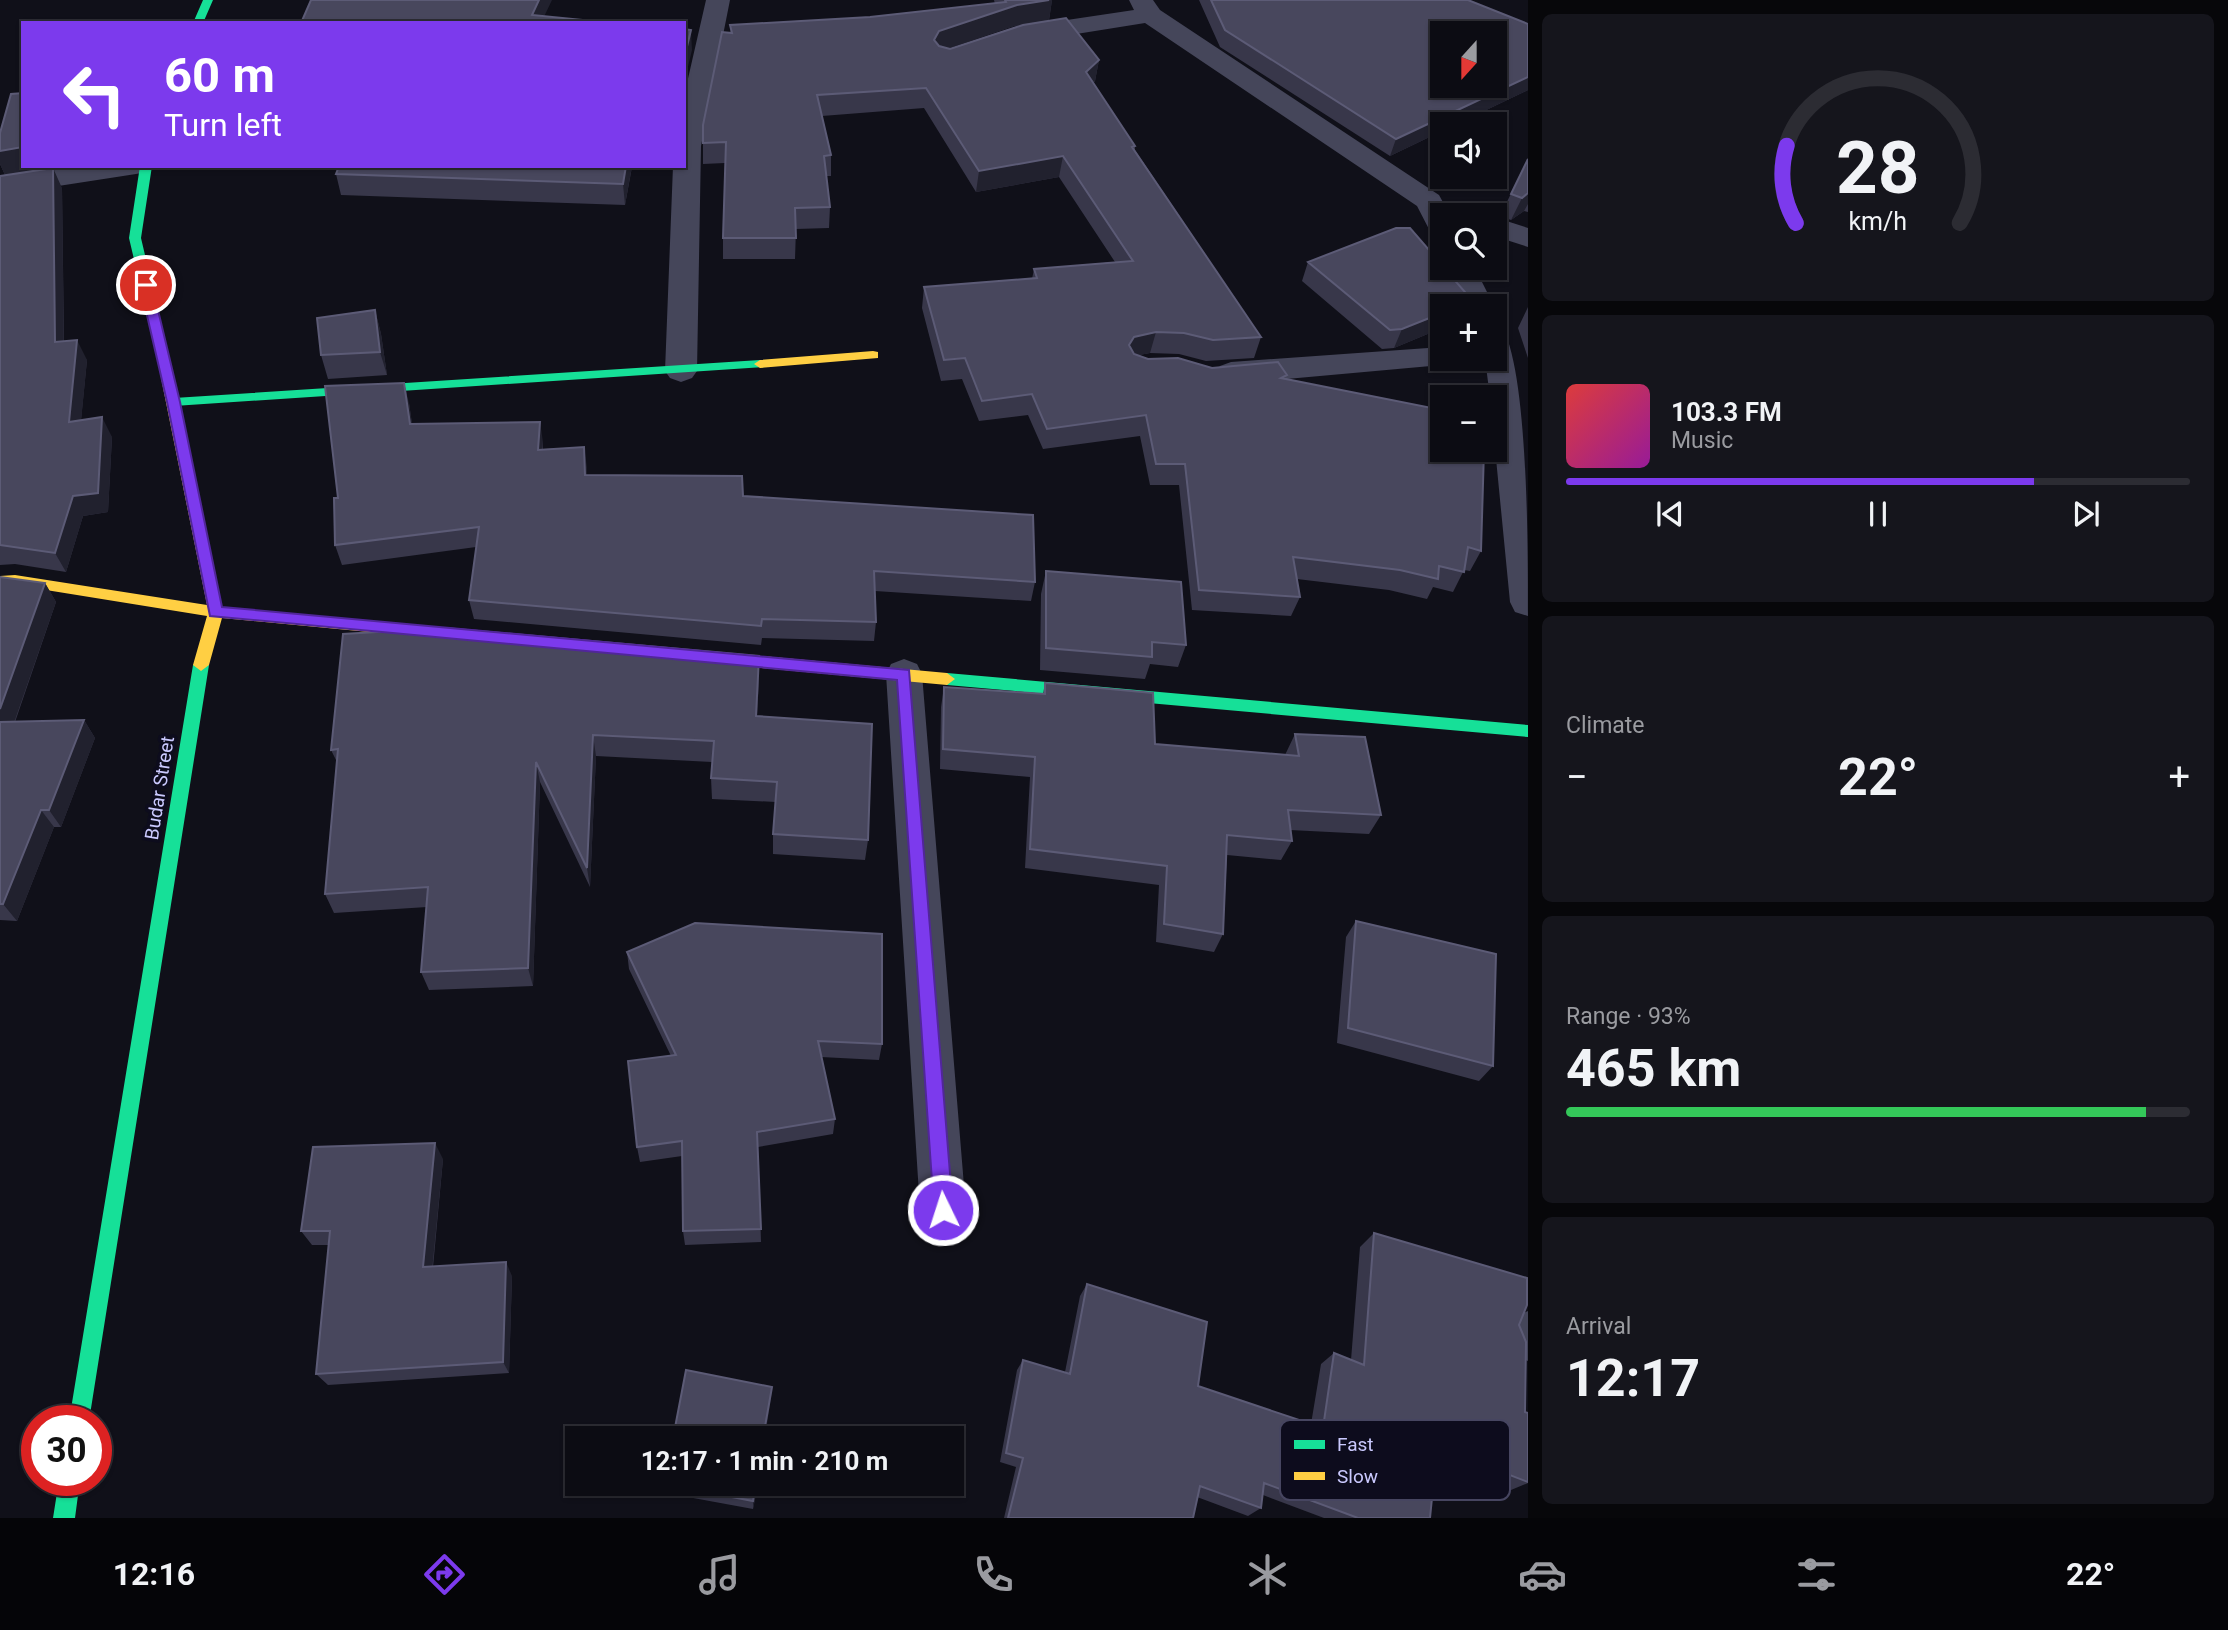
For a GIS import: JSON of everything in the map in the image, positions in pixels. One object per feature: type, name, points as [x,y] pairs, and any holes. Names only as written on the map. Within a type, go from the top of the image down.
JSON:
[{"type":"street","points":[[199,21],[208,0]]},
{"type":"street","points":[[681,371],[687,146],[718,0]]},
{"type":"street","points":[[992,44],[1015,36],[1145,7],[1434,203]]},
{"type":"street","points":[[0,187],[123,168]]},
{"type":"street","name":"Budar Street","points":[[82,1405],[200,668],[216,612],[174,402],[135,238],[146,168]]},
{"type":"street","points":[[1507,231],[1528,238]]},
{"type":"street","points":[[174,402],[681,371],[873,355]]},
{"type":"street","points":[[1205,375],[1430,358]]},
{"type":"street","points":[[1504,371],[1518,413],[1528,603]]},
{"type":"street","points":[[0,581],[15,580],[216,612],[477,636]]},
{"type":"street","points":[[698,656],[1528,731]]},
{"type":"street","points":[[904,674],[943,1210]]},
{"type":"street","points":[[64,1518],[67,1496]]},
{"type":"building","points":[[311,0],[539,0],[532,15],[593,21],[302,21]]},
{"type":"building","points":[[1005,0],[1049,0],[1017,5],[939,31],[934,40],[939,46],[950,49],[1023,25],[1066,18],[1099,60],[1086,72],[1135,146],[1132,147],[1261,337],[1213,340],[1184,333],[1156,332],[1134,337],[1129,345],[1134,354],[1148,359],[1178,358],[1212,368],[1278,362],[1287,375],[1281,378],[1430,408],[1430,462],[1484,462],[1481,551],[1468,547],[1464,572],[1439,566],[1438,579],[1400,570],[1293,557],[1300,597],[1199,590],[1185,464],[1156,464],[1146,415],[1047,429],[1032,394],[982,401],[965,358],[944,360],[924,287],[1037,278],[1034,269],[1133,261],[1063,156],[979,171],[926,88],[817,95],[831,155],[824,156],[830,207],[795,208],[796,238],[723,238],[726,142],[703,143],[703,125],[722,32],[732,33],[730,25],[870,17],[1006,2]]},
{"type":"building","points":[[1211,0],[1468,0],[1528,24],[1528,77],[1507,87],[1507,21],[1430,21],[1430,98],[1483,98],[1453,112],[1430,112],[1430,123],[1396,139],[1225,30]]},
{"type":"building","points":[[686,29],[691,30],[686,51]]},
{"type":"building","points":[[21,93],[21,147],[0,151],[0,133],[11,94]]},
{"type":"building","points":[[1528,159],[1528,193],[1522,198],[1511,194]]},
{"type":"building","points":[[53,168],[55,342],[77,340],[69,422],[102,417],[98,493],[73,496],[55,553],[0,545],[0,176]]},
{"type":"building","points":[[338,168],[626,168],[623,184],[336,174]]},
{"type":"building","points":[[1396,228],[1410,228],[1430,251],[1430,280],[1454,280],[1467,294],[1430,294],[1430,318],[1402,329],[1390,330],[1308,262]]},
{"type":"building","points":[[375,310],[380,352],[321,355],[317,318]]},
{"type":"building","points":[[404,383],[410,424],[540,422],[538,450],[584,447],[585,475],[742,476],[743,496],[1033,515],[1035,582],[874,571],[876,622],[762,619],[761,626],[469,600],[479,527],[335,545],[334,498],[338,498],[325,386]]},
{"type":"building","points":[[1046,571],[1181,582],[1186,645],[1152,642],[1152,657],[1046,648]]},
{"type":"building","points":[[0,577],[45,583],[0,709]]},
{"type":"building","points":[[445,628],[759,656],[756,716],[872,724],[868,840],[773,834],[777,782],[711,778],[714,741],[593,735],[587,868],[536,762],[528,968],[421,972],[428,887],[325,894],[338,749],[331,750],[343,634]]},
{"type":"building","points":[[1045,683],[1153,693],[1155,744],[1299,756],[1295,734],[1365,737],[1381,815],[1288,810],[1292,841],[1227,835],[1223,934],[1164,924],[1167,866],[1030,849],[1035,757],[943,749],[944,687],[1045,694]]},
{"type":"building","points":[[84,720],[49,810],[41,810],[3,904],[0,904],[0,722]]},
{"type":"building","points":[[1356,921],[1496,954],[1493,1066],[1348,1028]]},
{"type":"building","points":[[695,923],[882,934],[882,1044],[818,1041],[835,1119],[757,1132],[761,1229],[683,1231],[682,1141],[637,1147],[628,1061],[676,1055],[627,952]]},
{"type":"building","points":[[435,1143],[423,1267],[506,1262],[503,1362],[316,1374],[330,1231],[301,1231],[313,1147]]},
{"type":"building","points":[[1374,1233],[1527,1278],[1527,1305],[1519,1325],[1526,1342],[1528,1482],[1510,1475],[1510,1420],[1324,1420],[1334,1353],[1364,1365]]},
{"type":"building","points":[[1087,1284],[1207,1322],[1198,1386],[1299,1420],[1280,1420],[1280,1489],[1264,1483],[1261,1508],[1200,1486],[1193,1518],[1008,1518],[1023,1458],[1006,1453],[1023,1360],[1070,1374]]},
{"type":"building","points":[[686,1370],[772,1387],[765,1426],[675,1426]]},
{"type":"building","points":[[727,1496],[754,1496],[753,1501]]},
{"type":"building","points":[[1310,1500],[1432,1500],[1430,1518],[1358,1518]]},
{"type":"traffic: fast","points":[[199,21],[208,0]]},
{"type":"traffic: fast","points":[[146,168],[135,238],[162,353]]},
{"type":"traffic: fast","points":[[174,402],[760,364]]},
{"type":"traffic: fast","points":[[82,1405],[201,665]]},
{"type":"traffic: fast","points":[[947,679],[1528,731]]},
{"type":"traffic: fast","points":[[64,1518],[67,1496]]},
{"type":"traffic: slow","points":[[162,353],[216,612],[201,665]]},
{"type":"traffic: slow","points":[[760,364],[873,355]]},
{"type":"traffic: slow","points":[[0,581],[15,580],[216,612],[463,635]]},
{"type":"traffic: slow","points":[[708,657],[947,679]]},
{"type":"route","points":[[146,285],[174,402],[216,612],[904,674],[943,1210]]}]
